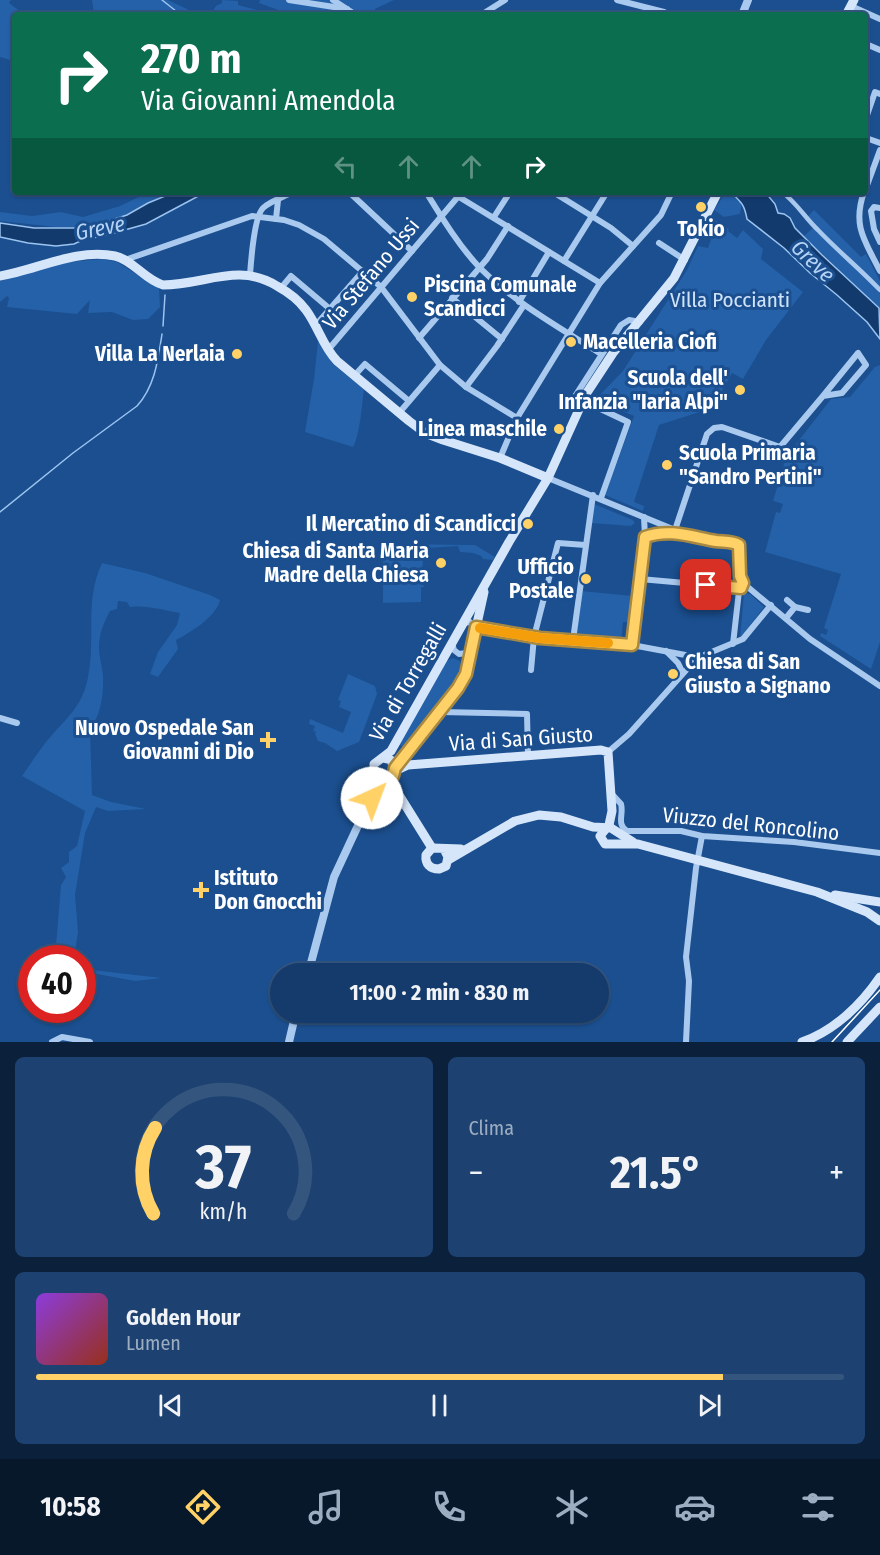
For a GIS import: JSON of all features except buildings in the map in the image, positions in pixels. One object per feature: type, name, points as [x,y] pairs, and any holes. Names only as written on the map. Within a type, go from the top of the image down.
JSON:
[{"type":"main road","points":[[570,428],[593,382],[630,330],[640,322],[667,287],[684,260],[716,195]]},
{"type":"main road","points":[[0,276],[58,260],[85,256],[115,256],[153,281],[164,285],[241,274],[263,278],[300,303],[337,361],[418,428],[435,437],[500,458],[548,477]]},
{"type":"main road","points":[[570,428],[589,399],[593,382]]},
{"type":"main road","name":"Via di Torregalli","points":[[383,758],[391,751],[548,477],[570,428]]},
{"type":"main road","name":"Via di Torregalli","points":[[476,627],[487,581]]},
{"type":"main road","points":[[387,780],[465,678],[476,627]]},
{"type":"main road","name":"Via di San Giusto","points":[[395,769],[408,765],[528,755],[601,750],[609,752]]},
{"type":"main road","points":[[609,752],[612,812],[618,840],[613,845]]},
{"type":"main road","points":[[395,769],[391,760],[383,758],[375,762],[373,771],[377,778],[387,780],[432,848]]},
{"type":"main road","points":[[602,841],[601,834],[609,823],[612,812]]},
{"type":"main road","points":[[465,849],[432,848],[426,855],[427,862],[435,869],[442,868],[448,860],[465,849],[515,821],[532,816],[554,816],[580,824],[611,828],[638,844]]},
{"type":"main road","points":[[580,824],[606,845],[638,844],[817,892],[880,902]]},
{"type":"main road","points":[[444,849],[448,860]]},
{"type":"main road","points":[[817,892],[867,912],[880,921]]},
{"type":"main road","points":[[802,1042],[819,1034],[846,1015],[862,1000],[880,977]]},
{"type":"main road","points":[[847,1042],[880,1007]]},
{"type":"street","points":[[289,0],[347,9]]},
{"type":"street","points":[[333,0],[352,12]]},
{"type":"street","points":[[486,12],[505,0]]},
{"type":"street","points":[[617,0],[664,12]]},
{"type":"street","points":[[868,112],[875,92],[880,94]]},
{"type":"street","points":[[868,182],[880,150]]},
{"type":"street","points":[[250,275],[259,216],[264,207],[287,195]]},
{"type":"street","points":[[352,195],[412,251]]},
{"type":"street","points":[[428,195],[441,217],[479,267],[522,303],[601,354]]},
{"type":"street","name":"Via Stefano Ussi","points":[[328,350],[459,195]]},
{"type":"street","points":[[461,195],[600,283]]},
{"type":"street","points":[[494,217],[508,195]]},
{"type":"street","points":[[558,195],[633,246]]},
{"type":"street","points":[[564,261],[605,195]]},
{"type":"street","points":[[500,458],[517,418],[600,283],[661,215],[671,195]]},
{"type":"street","points":[[786,195],[793,200],[806,219],[880,290]]},
{"type":"street","points":[[863,195],[858,215],[860,231],[880,270]]},
{"type":"street","points":[[276,219],[278,200]]},
{"type":"street","points":[[880,208],[875,207],[871,211],[874,229],[880,242]]},
{"type":"street","points":[[125,261],[225,224],[259,216],[299,225],[319,235],[381,287],[440,365],[466,387],[517,418]]},
{"type":"street","points":[[419,338],[495,248],[508,226]]},
{"type":"street","points":[[659,243],[684,260]]},
{"type":"street","points":[[466,387],[502,339],[549,252]]},
{"type":"street","points":[[315,326],[363,270]]},
{"type":"street","points":[[281,288],[291,276],[330,309]]},
{"type":"street","points":[[452,298],[502,339]]},
{"type":"street","points":[[593,382],[601,354],[622,323],[632,320],[640,322]]},
{"type":"street","points":[[675,530],[707,434],[714,428],[722,427],[780,447],[858,353],[866,365],[842,393],[823,396]]},
{"type":"street","points":[[355,375],[365,364],[409,401]]},
{"type":"street","points":[[399,413],[440,365]]},
{"type":"street","points":[[589,399],[592,405],[628,422],[601,498]]},
{"type":"street","points":[[548,477],[684,534],[739,545],[742,586],[733,644]]},
{"type":"street","points":[[573,640],[593,495]]},
{"type":"street","points":[[632,645],[645,537],[644,517]]},
{"type":"street","points":[[645,537],[653,521]]},
{"type":"street","points":[[645,537],[654,534],[684,534]]},
{"type":"street","points":[[531,670],[534,638],[558,543],[585,545]]},
{"type":"street","points":[[640,579],[742,586],[771,605],[810,639],[880,686]]},
{"type":"street","points":[[787,600],[795,607],[808,610]]},
{"type":"street","name":"Via di San Giusto","points":[[609,752],[629,734],[699,657],[746,637],[771,605]]},
{"type":"street","points":[[786,618],[795,607]]},
{"type":"street","name":"Via di Torregalli","points":[[463,624],[470,622],[476,627]]},
{"type":"street","points":[[476,627],[534,638],[632,645],[699,657]]},
{"type":"street","points":[[452,643],[458,653],[466,654],[471,650]]},
{"type":"street","points":[[666,651],[678,663],[683,673]]},
{"type":"street","points":[[441,712],[527,714],[528,755]]},
{"type":"street","points":[[0,718],[17,723]]},
{"type":"street","points":[[362,815],[373,771]]},
{"type":"street","points":[[311,963],[334,877],[376,787],[387,780]]},
{"type":"street","name":"Viuzzo del Roncolino","points":[[611,793],[621,804],[621,823],[625,830],[677,830],[702,836],[794,842],[880,853]]},
{"type":"street","points":[[686,1042],[690,981],[686,957],[697,860],[702,836]]},
{"type":"street","points":[[289,1042],[293,1023]]},
{"type":"street","points":[[52,1042],[62,1037],[90,1042]]},
{"type":"green space","points":[[0,0],[11,0],[9,3],[21,12],[12,12],[12,66],[10,60],[0,57]]},
{"type":"green space","points":[[92,0],[168,0],[191,12],[94,12]]},
{"type":"green space","points":[[222,0],[238,1],[238,5],[257,10],[256,12],[212,12],[222,3]]},
{"type":"green space","points":[[260,0],[394,0],[375,9],[375,12],[284,12],[259,3]]},
{"type":"green space","points":[[143,195],[168,195],[127,215],[87,227],[56,227],[0,221],[0,212],[32,216],[61,212],[83,217],[120,206]]},
{"type":"green space","points":[[724,195],[734,195],[742,202],[740,214],[724,217],[714,210]]},
{"type":"green space","points":[[814,210],[861,257],[866,254],[880,281],[880,309],[804,236],[814,227],[807,217]]},
{"type":"green space","name":"Villa Poccianti","points":[[714,219],[729,229],[728,231],[737,238],[743,230],[763,249],[761,259],[803,292],[766,340],[743,379],[732,373],[712,408],[659,425],[634,502],[644,506],[643,511],[605,495],[634,416],[595,400],[623,371],[687,270],[698,246],[708,248],[714,231],[712,227]]},
{"type":"green space","points":[[102,259],[117,262],[159,288],[160,307],[148,319],[133,320],[112,312],[88,313],[90,300],[77,314],[7,307],[9,298],[7,296],[0,302],[0,281],[68,262]]},
{"type":"green space","points":[[318,341],[333,364],[364,389],[359,427],[353,447],[305,432]]},
{"type":"green space","points":[[880,365],[880,642],[871,669],[820,636],[821,633],[826,635],[828,630],[824,628],[841,574],[765,552],[776,512],[780,513],[783,504],[773,501],[786,457],[831,399],[850,397],[875,367]]},
{"type":"green space","points":[[594,504],[633,520],[635,523],[631,526],[591,523]]},
{"type":"green space","points":[[383,544],[475,545],[495,557],[493,560],[483,559],[473,553],[460,552],[458,546],[426,548],[422,568],[424,587],[421,587],[421,602],[383,603]]},
{"type":"green space","points":[[102,563],[145,573],[220,600],[208,618],[176,640],[178,649],[158,677],[150,674],[158,652],[177,625],[180,613],[149,607],[130,607],[127,602],[118,601],[117,609],[110,611],[106,619],[99,647],[103,675],[102,696],[97,717],[90,729],[92,795],[111,802],[146,809],[108,811],[96,807],[85,833],[75,895],[78,932],[76,945],[56,945],[61,885],[66,877],[61,868],[69,862],[69,852],[77,846],[85,811],[22,776],[44,744],[75,709],[83,695],[90,662],[93,591]]},
{"type":"green space","points":[[581,591],[633,596],[630,622],[623,622],[621,642],[576,639]]},
{"type":"green space","points":[[744,593],[750,594],[764,607],[740,638]]},
{"type":"green space","points":[[453,658],[460,661],[462,670],[405,749],[399,744],[446,661]]},
{"type":"green space","points":[[348,674],[375,686],[377,694],[359,742],[337,751],[318,741],[316,731],[313,732],[315,726],[309,724],[310,719],[343,733],[351,712],[339,707],[341,701],[338,700]]},
{"type":"green space","points":[[96,970],[162,978],[135,981],[96,974]]},
{"type":"water","name":"Greve","points":[[168,195],[200,195],[146,224],[100,237],[87,238],[74,244],[56,246],[0,237],[0,223],[34,228],[87,228],[127,215]]},
{"type":"water","name":"Greve","points":[[734,195],[768,195],[775,204],[778,213],[790,218],[795,228],[879,308],[880,339],[867,322],[784,248],[747,219],[740,201]]},
{"type":"waterway","points":[[162,0],[177,12]]},
{"type":"waterway","points":[[163,326],[165,295]]},
{"type":"waterway","points":[[0,512],[73,453],[137,406],[152,381],[162,334]]},
{"type":"tram line","points":[[832,1042],[880,990]]},
{"type":"slow traffic","points":[[480,628],[540,638],[608,643]]},
{"type":"place","name":"Tokio","points":[[701,207]]},
{"type":"place","name":"Piscina Comunale Scandicci","points":[[412,297]]},
{"type":"place","name":"Macelleria Ciofi","points":[[571,342]]},
{"type":"place","name":"Villa La Nerlaia","points":[[237,354]]},
{"type":"place","name":"Scuola dell' Infanzia \"Iaria Alpi\"","points":[[740,390]]},
{"type":"place","name":"Linea maschile","points":[[559,429]]},
{"type":"place","name":"Scuola Primaria \"Sandro Pertini\"","points":[[667,465]]},
{"type":"place","name":"Il Mercatino di Scandicci","points":[[528,524]]},
{"type":"place","name":"Chiesa di Santa Maria Madre della Chiesa","points":[[441,563]]},
{"type":"place","name":"Ufficio Postale","points":[[586,579]]},
{"type":"place","name":"Chiesa di San Giusto a Signano","points":[[673,674]]},
{"type":"place","name":"Nuovo Ospedale San Giovanni di Dio","points":[[268,740]]},
{"type":"place","name":"Istituto Don Gnocchi","points":[[201,890]]},
{"type":"route","points":[[372,798],[376,787],[393,776],[395,768],[451,700],[465,678],[476,627],[540,638],[632,645],[645,537],[654,534],[684,534],[739,545],[740,576],[743,583],[741,588],[706,585]]}]
